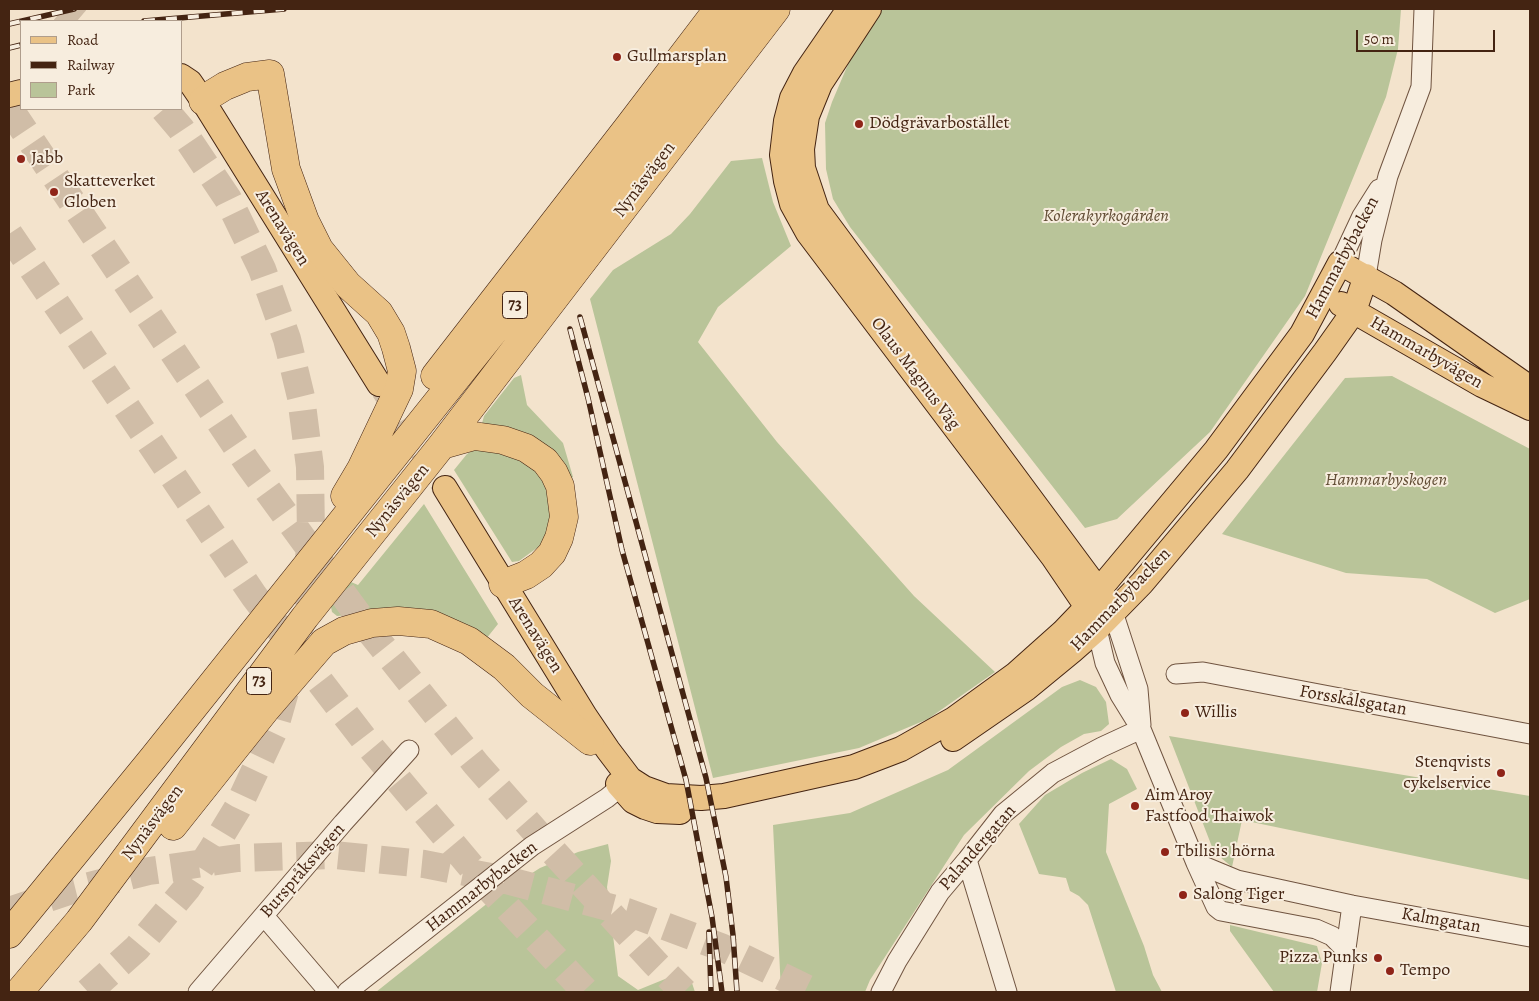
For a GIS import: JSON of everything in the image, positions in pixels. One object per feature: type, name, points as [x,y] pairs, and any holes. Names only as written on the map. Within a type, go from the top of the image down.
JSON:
[{"type":"highway","points":[[629,126],[676,40],[699,9]]},
{"type":"highway","points":[[280,599],[361,469],[718,9]]},
{"type":"highway","name":"Nynäsvägen","points":[[9,934],[498,326],[745,9]]},
{"type":"highway","name":"Nynäsvägen","points":[[19,992],[79,921],[305,617],[442,445],[776,9]]},
{"type":"highway","points":[[722,78],[793,9]]},
{"type":"highway","points":[[193,100],[212,94],[247,77],[270,74],[286,169],[305,221],[319,249],[348,285],[379,313],[391,333],[402,371],[399,390],[361,469]]},
{"type":"highway","points":[[442,445],[474,436],[504,440],[526,448],[545,461],[554,473],[560,486],[564,517],[559,538],[552,553],[541,565],[526,575],[503,584]]},
{"type":"highway","points":[[79,921],[150,856],[267,708],[324,642],[344,631],[372,623],[398,621],[431,624],[454,634],[469,641],[504,667],[532,695],[590,741]]},
{"type":"main road","name":"Olaus Magnus Väg","points":[[849,9],[805,73],[792,98],[786,121],[782,155],[792,204],[808,233],[1033,531],[1093,598],[1114,612]]},
{"type":"main road","name":"Olaus Magnus Väg","points":[[869,9],[820,84],[807,116],[802,149],[803,168],[817,210],[1093,598],[1097,629]]},
{"type":"main road","name":"Arenavägen","points":[[182,77],[190,82],[193,100],[376,388]]},
{"type":"main road","name":"Hammarbybacken","points":[[625,783],[666,796],[701,798],[724,796],[854,767],[900,750],[954,719],[1016,674],[1063,632],[1216,450],[1302,334],[1340,263]]},
{"type":"main road","name":"Hammarbyvägen","points":[[1340,263],[1366,276],[1403,299],[1530,388]]},
{"type":"main road","name":"Hammarbybacken","points":[[625,783],[633,801],[657,811],[683,812],[726,809],[858,782],[907,764],[963,733],[1027,688],[1072,651],[1097,629],[1142,583],[1237,470],[1325,352],[1354,311],[1366,276]]},
{"type":"main road","name":"Hammarbyvägen","points":[[1324,295],[1482,385],[1530,408]]},
{"type":"main road","name":"Arenavägen","points":[[440,493],[503,584],[608,750],[625,783],[590,741],[525,642],[440,493]]},
{"type":"street","name":"Hammarbybacken","points":[[1366,276],[1372,240],[1388,176],[1421,87],[1424,9]]},
{"type":"street","name":"Hammarbybacken","points":[[1340,263],[1362,216],[1388,176]]},
{"type":"street","name":"Olaus Magnus Väg","points":[[1114,612],[1138,690],[1141,729]]},
{"type":"street","name":"Olaus Magnus Väg","points":[[1097,629],[1105,663],[1120,695],[1141,729],[1216,907],[1220,911],[1316,929],[1332,936],[1346,950]]},
{"type":"street","name":"Forsskålsgatan","points":[[1176,674],[1203,672],[1530,734]]},
{"type":"street","name":"Palandergatan","points":[[881,992],[897,961],[940,892],[1003,814],[1054,773],[1102,747],[1141,729]]},
{"type":"street","name":"Burspråksvägen","points":[[198,992],[409,750]]},
{"type":"street","name":"Hammarbybacken","points":[[347,992],[532,846],[590,809],[625,783]]},
{"type":"street","points":[[967,860],[1007,992]]},
{"type":"street","points":[[1196,863],[1237,880],[1352,905],[1340,992]]},
{"type":"street","name":"Kalmgatan","points":[[1352,905],[1530,937]]},
{"type":"street","points":[[264,916],[328,992]]},
{"type":"green space","name":"Kolerakyrkogården","points":[[882,9],[1401,9],[1398,49],[1386,97],[1305,296],[1210,432],[1117,519],[1085,528],[850,227],[833,199],[826,169],[825,123],[852,55]]},
{"type":"green space","points":[[762,158],[773,202],[791,246],[718,307],[698,342],[777,442],[914,596],[995,672],[928,719],[859,748],[713,778],[590,299],[613,270],[671,234],[690,214],[731,161]]},
{"type":"green space","points":[[521,375],[527,405],[563,443],[573,477],[567,481],[481,427],[484,416],[514,378]]},
{"type":"green space","name":"Hammarbyskogen","points":[[1392,376],[1530,449],[1530,599],[1495,613],[1427,579],[1346,573],[1222,534],[1345,378]]},
{"type":"green space","points":[[478,447],[522,457],[546,478],[553,517],[549,532],[541,545],[519,561],[512,562],[454,470],[467,454]]},
{"type":"green space","points":[[424,504],[498,624],[486,639],[353,615],[337,616],[332,612],[331,607],[351,582],[358,585]]},
{"type":"green space","points":[[1080,680],[1096,687],[1106,702],[1109,724],[1101,731],[1084,734],[1061,747],[1029,771],[964,835],[870,980],[865,992],[781,992],[773,825],[850,813],[948,770],[1062,687]]},
{"type":"green space","points":[[1169,736],[1530,796],[1530,880],[1242,820],[1232,867],[1214,852]]},
{"type":"green space","points":[[1111,759],[1127,769],[1137,789],[1109,804],[1106,852],[1144,946],[1153,975],[1162,992],[1116,992],[1088,905],[1079,896],[1070,891],[1066,878],[1039,874],[1019,824],[1045,795],[1082,773]]},
{"type":"green space","points":[[608,844],[611,861],[607,887],[618,976],[638,990],[670,977],[692,983],[695,992],[376,992],[499,894],[540,868],[578,852]]},
{"type":"green space","points":[[1230,925],[1317,946],[1322,963],[1317,992],[1274,992],[1230,931]]},
{"type":"tunnel","points":[[63,9],[76,20]]},
{"type":"tunnel","points":[[9,108],[247,462],[369,630],[476,764],[549,847],[684,992]]},
{"type":"tunnel","points":[[165,110],[181,129],[228,199],[262,269],[287,339],[301,397],[310,467],[311,536],[306,592],[299,632]]},
{"type":"tunnel","points":[[9,234],[254,596],[367,743],[490,889],[586,992]]},
{"type":"tunnel","points":[[383,390],[445,488]]},
{"type":"tunnel","points":[[88,992],[137,948],[187,888],[212,850],[237,809],[274,730],[288,681]]},
{"type":"tunnel","points":[[9,911],[69,891],[149,871],[238,858],[334,855],[424,864],[506,880],[627,912],[721,947],[814,992]]},
{"type":"railway","points":[[26,20],[74,9]]},
{"type":"railway","points":[[156,20],[284,9]]},
{"type":"railway","points":[[9,24],[20,21]]},
{"type":"railway","points":[[9,48],[20,45]]},
{"type":"railway","points":[[580,317],[706,778],[726,877],[737,992]]},
{"type":"railway","points":[[570,329],[588,398],[622,550],[686,780],[712,917],[722,992]]},
{"type":"railway","points":[[709,932],[711,992]]},
{"type":"place","name":"Gullmarsplan","points":[[617,57]]},
{"type":"place","name":"Dödgrävarbostället","points":[[859,124]]},
{"type":"place","name":"Jabb","points":[[21,159]]},
{"type":"place","name":"Skatteverket Globen","points":[[54,192]]},
{"type":"place","name":"Willis","points":[[1185,713]]},
{"type":"place","name":"Stenqvists cykelservice","points":[[1501,773]]},
{"type":"place","name":"Aim Aroy Fastfood Thaiwok","points":[[1135,806]]},
{"type":"place","name":"Tbilisis hörna","points":[[1165,852]]},
{"type":"place","name":"Salong Tiger","points":[[1183,895]]},
{"type":"place","name":"Pizza Punks","points":[[1378,958]]},
{"type":"place","name":"Tempo","points":[[1390,971]]}]
